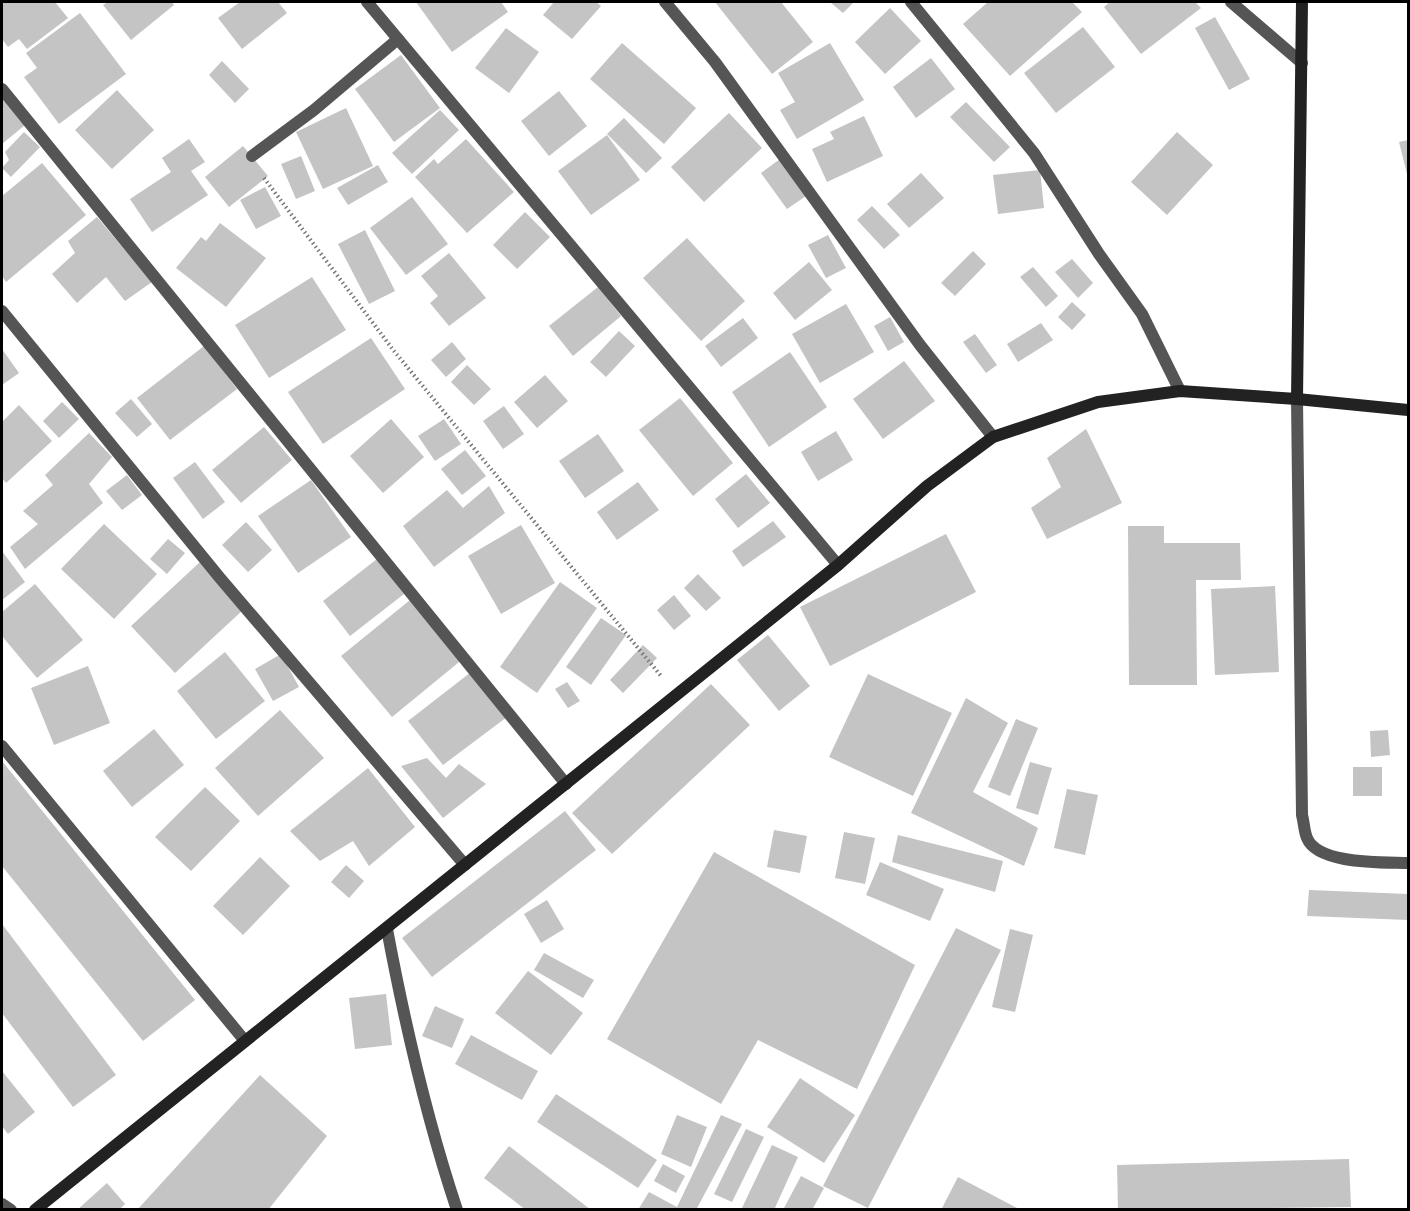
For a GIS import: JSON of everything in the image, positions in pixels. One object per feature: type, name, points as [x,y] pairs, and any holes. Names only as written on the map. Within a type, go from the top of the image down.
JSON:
[{"type":"street","points":[[367,2],[838,565]]},
{"type":"street","points":[[665,2],[715,62],[920,345],[993,437]]},
{"type":"street","points":[[911,2],[1034,153],[1099,254],[1143,314],[1180,391]]},
{"type":"street","points":[[1231,2],[1302,63]]},
{"type":"street","points":[[1302,2],[1297,399],[1302,815],[1307,840],[1323,854],[1355,861],[1408,863]]},
{"type":"street","points":[[252,156],[314,110],[398,39]]},
{"type":"street","points":[[2,89],[566,784]]},
{"type":"street","points":[[2,311],[220,578],[465,865]]},
{"type":"street","points":[[35,1209],[838,565],[927,486],[993,437],[1098,402],[1180,391],[1408,410]]},
{"type":"street","points":[[2,746],[244,1041]]},
{"type":"street","points":[[387,929],[405,1022],[431,1131],[457,1209]]},
{"type":"street","points":[[2,1204],[11,1209]]},
{"type":"path","points":[[252,156],[271,189],[394,351],[676,696]]},
{"type":"building","points":[[2,2],[55,2],[68,18],[27,49],[19,39],[8,47],[2,39]]},
{"type":"building","points":[[108,2],[172,2],[174,5],[131,40],[103,5]]},
{"type":"building","points":[[240,2],[278,2],[287,13],[242,49],[218,18]]},
{"type":"building","points":[[416,2],[501,2],[508,12],[452,52]]},
{"type":"building","points":[[554,2],[596,2],[601,6],[572,39],[543,15]]},
{"type":"building","points":[[715,2],[781,2],[813,42],[772,74]]},
{"type":"building","points":[[830,2],[854,2],[843,13]]},
{"type":"building","points":[[988,2],[1072,2],[1082,12],[1010,76],[963,24]]},
{"type":"building","points":[[1110,2],[1195,2],[1201,8],[1141,54],[1104,7]]},
{"type":"building","points":[[890,8],[921,41],[885,74],[855,42]]},
{"type":"building","points":[[80,13],[126,74],[59,124],[24,77],[37,68],[26,53]]},
{"type":"building","points":[[1215,17],[1250,79],[1229,90],[1195,28]]},
{"type":"building","points":[[1083,27],[1115,67],[1056,113],[1024,73]]},
{"type":"building","points":[[506,28],[539,52],[509,93],[475,68]]},
{"type":"building","points":[[622,43],[696,108],[664,144],[590,79]]},
{"type":"building","points":[[830,43],[864,100],[797,139],[780,110],[795,102],[778,73]]},
{"type":"building","points":[[401,55],[440,108],[394,142],[355,89]]},
{"type":"building","points":[[931,58],[955,89],[916,118],[893,87]]},
{"type":"building","points":[[222,61],[249,89],[235,103],[209,75]]},
{"type":"building","points":[[117,90],[154,130],[112,169],[75,130]]},
{"type":"building","points":[[559,91],[587,126],[549,156],[521,121]]},
{"type":"building","points":[[2,98],[25,125],[2,144]]},
{"type":"building","points":[[966,102],[1010,147],[994,162],[950,117]]},
{"type":"building","points":[[346,108],[373,166],[323,189],[296,132]]},
{"type":"building","points":[[440,110],[459,130],[412,174],[392,153]]},
{"type":"building","points":[[729,113],[762,148],[704,202],[671,167]]},
{"type":"building","points":[[864,116],[883,156],[827,182],[812,149],[834,139],[830,132]]},
{"type":"building","points":[[624,118],[662,158],[646,173],[607,134]]},
{"type":"building","points":[[24,132],[40,147],[11,177],[2,168],[9,160],[5,152]]},
{"type":"building","points":[[1177,132],[1213,165],[1167,215],[1131,182]]},
{"type":"building","points":[[607,135],[640,180],[591,215],[558,171]]},
{"type":"building","points":[[189,139],[205,162],[191,171],[208,195],[152,232],[130,199],[171,172],[162,158]]},
{"type":"building","points":[[466,139],[514,192],[467,233],[415,177],[434,159],[438,164]]},
{"type":"building","points":[[1408,140],[1408,178],[1399,142]]},
{"type":"building","points":[[243,146],[268,176],[229,207],[205,177]]},
{"type":"building","points":[[301,156],[315,191],[296,199],[281,164]]},
{"type":"building","points":[[780,159],[806,196],[787,209],[761,173]]},
{"type":"building","points":[[42,163],[86,215],[6,282],[2,276],[2,196]]},
{"type":"building","points":[[378,165],[388,182],[348,205],[337,188]]},
{"type":"building","points":[[1040,170],[1044,208],[998,214],[993,175]]},
{"type":"building","points":[[921,173],[944,198],[909,228],[887,204]]},
{"type":"building","points":[[265,187],[281,216],[256,229],[240,200]]},
{"type":"building","points":[[412,197],[448,244],[406,275],[370,228]]},
{"type":"building","points":[[872,206],[900,235],[884,249],[857,220]]},
{"type":"building","points":[[525,212],[550,237],[517,269],[493,245]]},
{"type":"building","points":[[97,217],[152,282],[125,301],[106,277],[77,303],[52,274],[75,253],[68,241]]},
{"type":"building","points":[[220,223],[266,258],[226,307],[176,268],[201,237],[206,241]]},
{"type":"building","points":[[365,230],[395,291],[369,304],[338,244]]},
{"type":"building","points":[[828,235],[846,268],[826,278],[808,245]]},
{"type":"building","points":[[687,238],[745,301],[701,341],[643,278]]},
{"type":"building","points":[[973,251],[986,264],[955,296],[941,283]]},
{"type":"building","points":[[449,253],[486,298],[449,326],[430,303],[438,296],[421,276]]},
{"type":"building","points":[[1072,259],[1093,283],[1078,298],[1055,272]]},
{"type":"building","points":[[809,262],[832,290],[795,320],[773,293]]},
{"type":"building","points":[[1033,267],[1058,296],[1046,307],[1020,277]]},
{"type":"building","points":[[312,277],[346,330],[269,378],[235,325]]},
{"type":"building","points":[[598,287],[621,316],[573,356],[549,326]]},
{"type":"building","points":[[1072,302],[1086,315],[1072,330],[1058,317]]},
{"type":"building","points":[[846,304],[874,352],[820,383],[792,334]]},
{"type":"building","points":[[890,317],[904,342],[888,351],[874,326]]},
{"type":"building","points":[[743,318],[758,338],[721,367],[705,346]]},
{"type":"building","points":[[1041,323],[1053,340],[1018,362],[1007,344]]},
{"type":"building","points":[[619,331],[635,346],[606,377],[590,362]]},
{"type":"building","points":[[975,334],[997,365],[986,373],[963,342]]},
{"type":"building","points":[[371,338],[405,389],[323,444],[288,392]]},
{"type":"building","points":[[452,342],[466,359],[446,377],[431,360]]},
{"type":"building","points":[[204,346],[237,389],[170,440],[137,398]]},
{"type":"building","points":[[2,349],[19,373],[2,385]]},
{"type":"building","points":[[790,352],[827,407],[769,447],[732,392]]},
{"type":"building","points":[[904,361],[935,401],[883,439],[853,399]]},
{"type":"building","points":[[467,365],[491,389],[474,405],[451,382]]},
{"type":"building","points":[[545,375],[568,401],[537,428],[514,402]]},
{"type":"building","points":[[680,398],[733,463],[693,496],[639,430]]},
{"type":"building","points":[[131,399],[152,424],[137,437],[115,413]]},
{"type":"building","points":[[62,402],[79,419],[59,438],[43,421]]},
{"type":"building","points":[[19,405],[52,441],[6,483],[2,478],[2,422]]},
{"type":"building","points":[[504,406],[524,434],[503,449],[483,421]]},
{"type":"building","points":[[391,419],[424,457],[383,493],[350,456]]},
{"type":"building","points":[[444,419],[461,444],[435,461],[418,436]]},
{"type":"building","points":[[264,427],[292,460],[241,503],[212,470]]},
{"type":"building","points":[[1086,429],[1122,503],[1047,539],[1031,508],[1061,487],[1047,458]]},
{"type":"building","points":[[836,431],[853,460],[818,481],[801,452]]},
{"type":"building","points":[[89,433],[112,457],[89,484],[103,503],[25,569],[10,547],[38,524],[23,511],[53,485],[45,475]]},
{"type":"building","points":[[598,434],[624,471],[585,498],[559,461]]},
{"type":"building","points":[[465,450],[486,476],[462,495],[441,469]]},
{"type":"building","points":[[195,462],[225,502],[203,519],[173,478]]},
{"type":"building","points":[[746,474],[770,503],[738,528],[715,499]]},
{"type":"building","points":[[127,475],[142,495],[122,510],[106,491]]},
{"type":"building","points":[[311,480],[351,537],[298,573],[258,516]]},
{"type":"building","points":[[638,482],[659,510],[617,540],[597,512]]},
{"type":"building","points":[[489,486],[505,513],[434,567],[403,526],[447,490],[463,508]]},
{"type":"building","points":[[773,521],[786,537],[743,567],[732,551]]},
{"type":"building","points":[[246,522],[272,550],[248,572],[222,545]]},
{"type":"building","points":[[104,524],[157,574],[114,619],[61,569]]},
{"type":"building","points":[[521,525],[555,583],[501,614],[468,556]]},
{"type":"building","points":[[1128,526],[1164,526],[1164,543],[1240,543],[1241,580],[1196,580],[1197,685],[1129,685]]},
{"type":"building","points":[[946,534],[976,592],[830,666],[800,607]]},
{"type":"building","points":[[168,539],[185,553],[167,574],[150,559]]},
{"type":"building","points":[[2,551],[25,582],[2,600]]},
{"type":"building","points":[[377,559],[404,594],[350,636],[323,601]]},
{"type":"building","points":[[200,562],[244,609],[175,673],[131,626]]},
{"type":"building","points":[[698,574],[721,598],[706,611],[684,588]]},
{"type":"building","points":[[560,582],[597,608],[537,693],[500,667]]},
{"type":"building","points":[[35,584],[83,640],[37,678],[2,636],[2,612]]},
{"type":"building","points":[[1275,586],[1279,672],[1215,675],[1211,589]]},
{"type":"building","points":[[674,595],[691,616],[674,630],[657,610]]},
{"type":"building","points":[[415,596],[464,658],[392,717],[341,656]]},
{"type":"building","points":[[601,618],[626,635],[591,685],[566,667]]},
{"type":"building","points":[[768,635],[810,686],[779,711],[737,660]]},
{"type":"building","points":[[643,645],[657,658],[623,693],[610,680]]},
{"type":"building","points":[[225,652],[265,701],[216,739],[177,691]]},
{"type":"building","points":[[281,654],[299,687],[273,701],[255,669]]},
{"type":"building","points":[[88,666],[110,723],[54,745],[31,688]]},
{"type":"building","points":[[475,669],[511,714],[443,765],[408,721]]},
{"type":"building","points":[[868,674],[952,713],[913,796],[829,757]]},
{"type":"building","points":[[567,682],[580,701],[568,708],[555,689]]},
{"type":"building","points":[[711,684],[750,725],[612,854],[572,813]]},
{"type":"building","points":[[966,698],[1008,723],[973,792],[1038,828],[1024,866],[911,813]]},
{"type":"building","points":[[280,710],[324,758],[258,816],[215,768]]},
{"type":"building","points":[[1016,719],[1038,728],[1010,796],[988,787]]},
{"type":"building","points":[[154,729],[184,765],[132,807],[103,771]]},
{"type":"building","points":[[1388,730],[1390,755],[1371,757],[1370,731]]},
{"type":"building","points":[[427,758],[446,778],[459,764],[486,784],[443,818],[401,766]]},
{"type":"building","points":[[2,761],[195,1000],[143,1041],[2,866]]},
{"type":"building","points":[[1030,762],[1052,768],[1038,815],[1016,808]]},
{"type":"building","points":[[1353,767],[1382,767],[1382,796],[1353,796]]},
{"type":"building","points":[[368,768],[415,827],[369,866],[353,841],[320,861],[290,831]]},
{"type":"building","points":[[205,787],[240,821],[191,871],[155,837]]},
{"type":"building","points":[[1067,789],[1098,795],[1085,855],[1054,848]]},
{"type":"building","points":[[565,811],[596,850],[432,977],[402,938]]},
{"type":"building","points":[[774,830],[807,836],[800,873],[767,867]]},
{"type":"building","points":[[844,832],[875,838],[865,884],[835,878]]},
{"type":"building","points":[[898,835],[1003,861],[995,892],[892,862]]},
{"type":"building","points":[[714,852],[915,965],[857,1089],[758,1040],[721,1104],[607,1039]]},
{"type":"building","points":[[260,857],[290,886],[243,935],[213,906]]},
{"type":"building","points":[[880,862],[944,889],[930,921],[866,895]]},
{"type":"building","points":[[346,865],[364,881],[349,898],[331,882]]},
{"type":"building","points":[[1309,890],[1408,894],[1408,920],[1307,916]]},
{"type":"building","points":[[547,900],[564,929],[541,943],[524,914]]},
{"type":"building","points":[[2,924],[116,1075],[73,1107],[2,1013]]},
{"type":"building","points":[[956,928],[1001,950],[868,1208],[823,1186]]},
{"type":"building","points":[[1010,929],[1033,935],[1015,1012],[992,1007]]},
{"type":"building","points":[[544,953],[594,980],[583,998],[534,970]]},
{"type":"building","points":[[528,971],[583,1013],[551,1055],[495,1013]]},
{"type":"building","points":[[386,994],[392,1045],[355,1049],[349,998]]},
{"type":"building","points":[[435,1006],[464,1019],[452,1048],[422,1036]]},
{"type":"building","points":[[471,1035],[538,1071],[522,1100],[455,1064]]},
{"type":"building","points":[[2,1071],[35,1112],[8,1134],[2,1126]]},
{"type":"building","points":[[260,1075],[327,1136],[268,1210],[137,1210]]},
{"type":"building","points":[[800,1078],[855,1115],[824,1163],[767,1127]]},
{"type":"building","points":[[556,1094],[657,1160],[638,1188],[537,1122]]},
{"type":"building","points":[[677,1115],[707,1127],[691,1167],[661,1154]]},
{"type":"building","points":[[721,1115],[742,1124],[696,1210],[638,1210],[649,1192],[677,1207]]},
{"type":"building","points":[[746,1129],[764,1137],[732,1202],[714,1194]]},
{"type":"building","points":[[772,1145],[798,1157],[774,1210],[741,1210]]},
{"type":"building","points":[[509,1146],[591,1210],[526,1210],[484,1178]]},
{"type":"building","points":[[1349,1159],[1351,1207],[1118,1210],[1117,1165]]},
{"type":"building","points":[[663,1164],[685,1176],[676,1193],[654,1181]]},
{"type":"building","points":[[801,1176],[824,1188],[812,1210],[783,1210]]},
{"type":"building","points":[[958,1177],[1021,1210],[941,1210]]},
{"type":"building","points":[[107,1183],[125,1204],[119,1210],[77,1210]]}]
